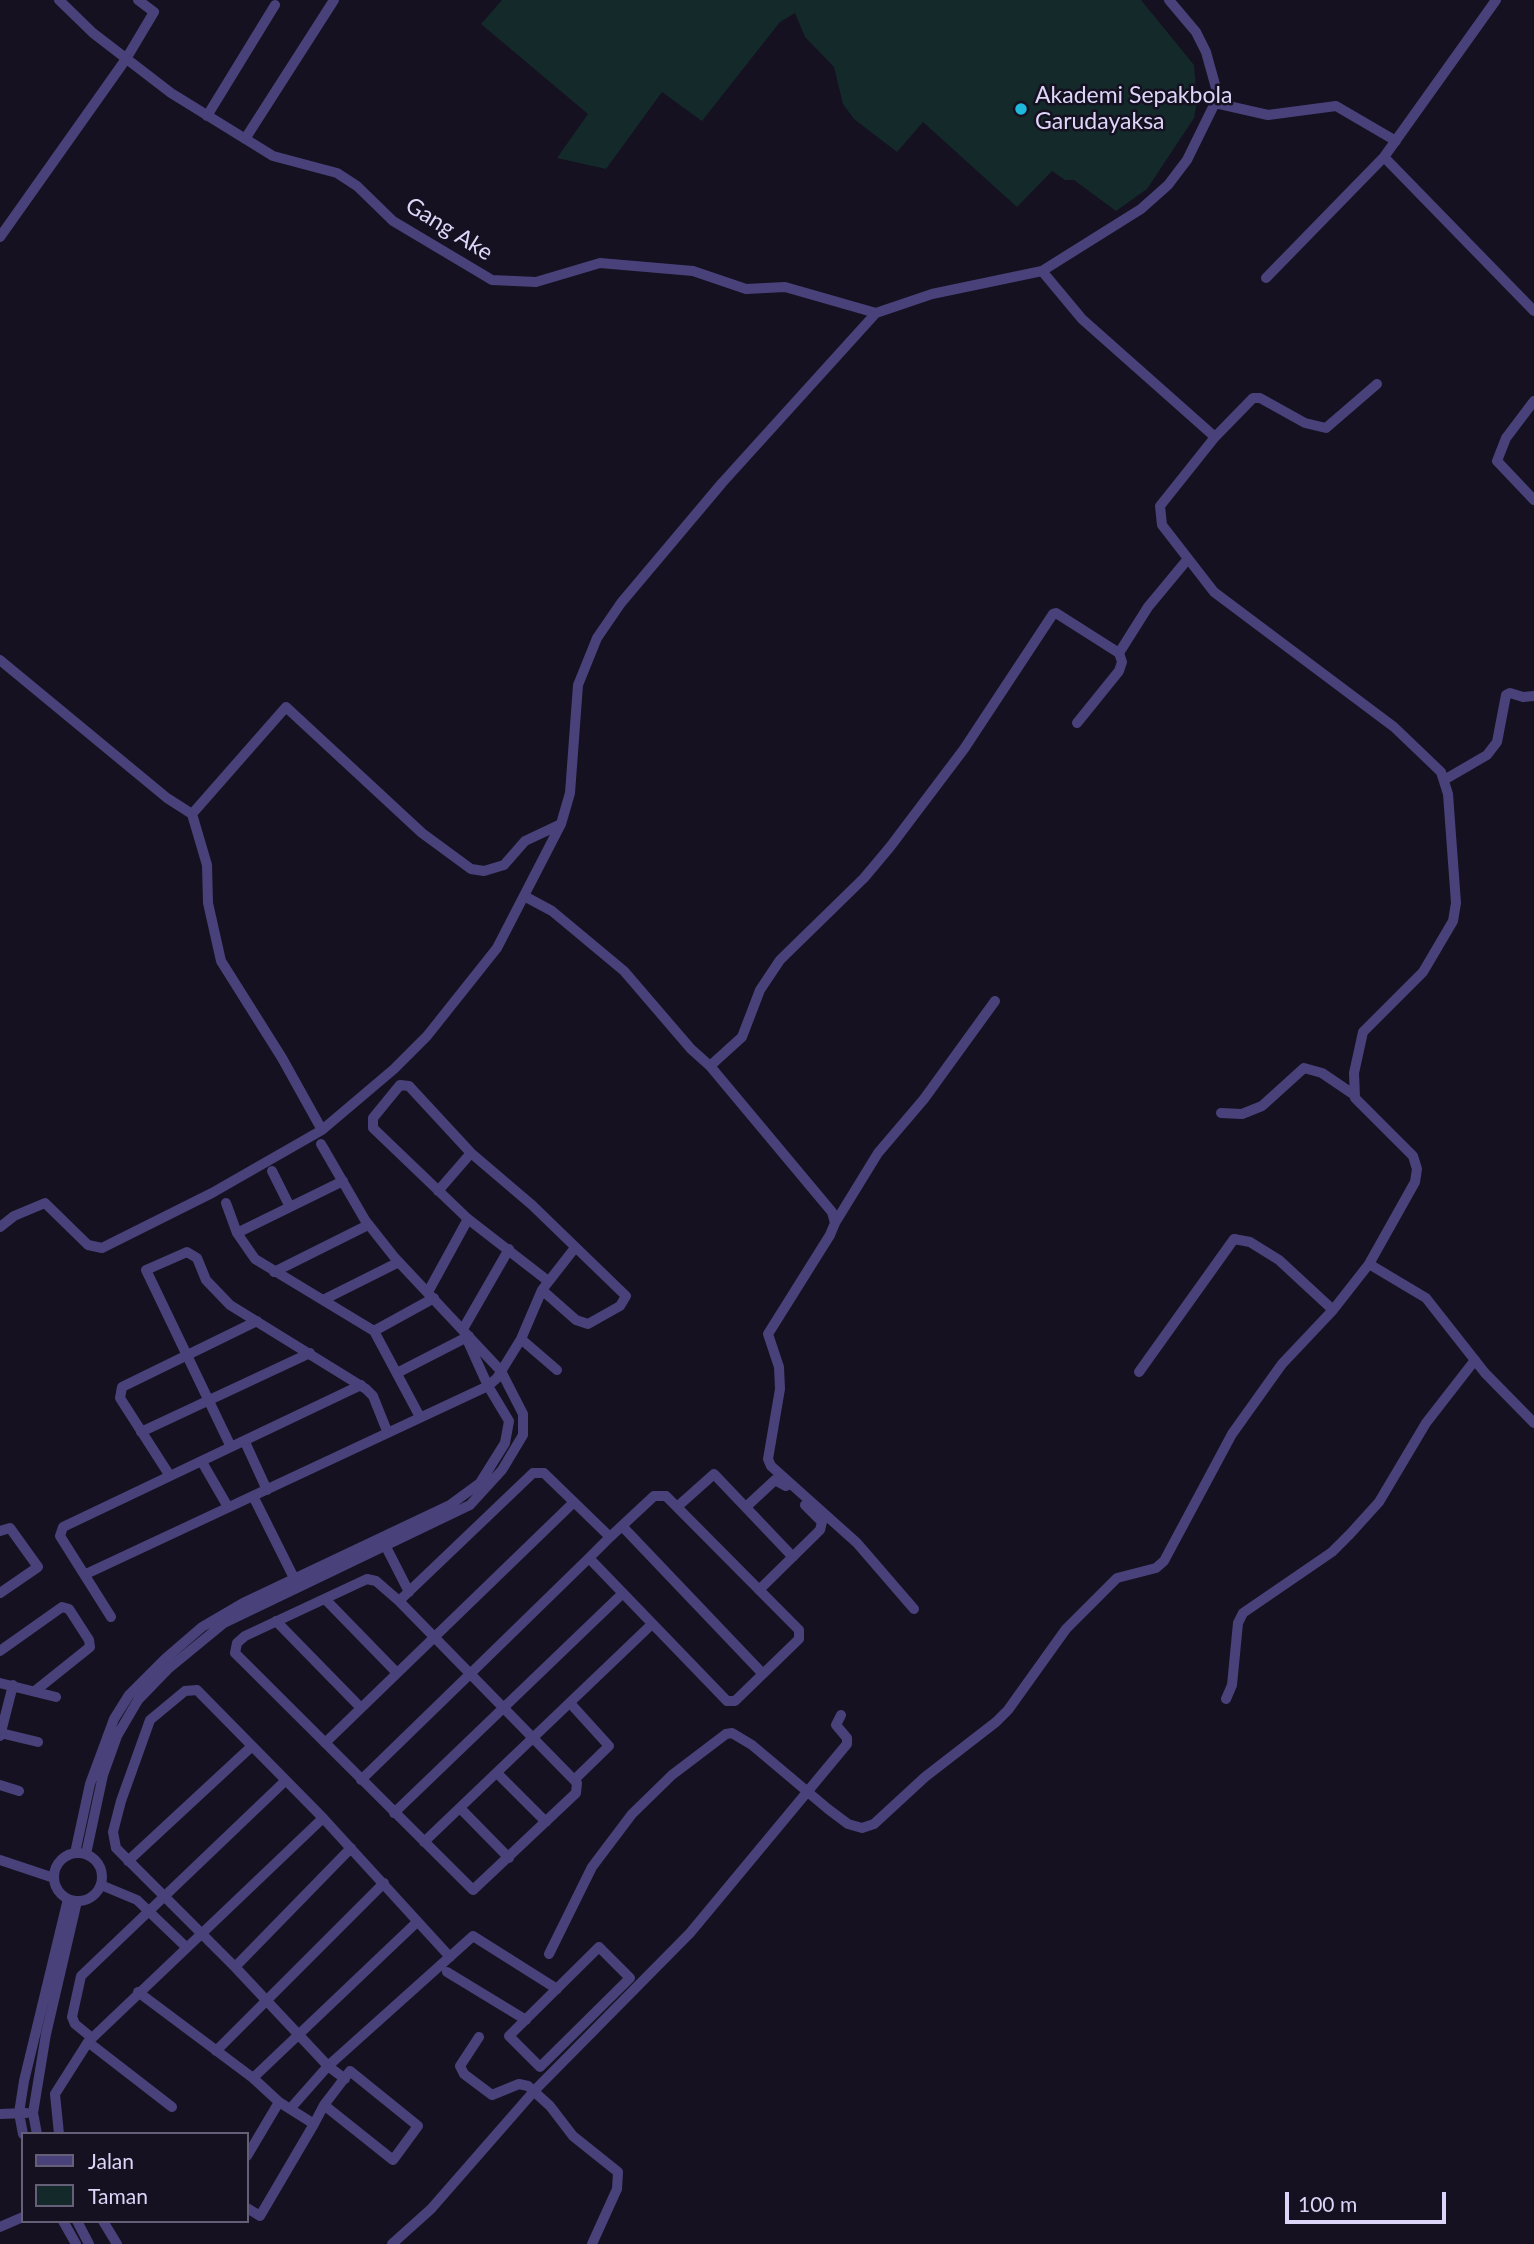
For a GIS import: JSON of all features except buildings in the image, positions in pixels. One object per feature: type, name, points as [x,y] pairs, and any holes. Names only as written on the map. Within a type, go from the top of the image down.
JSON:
[{"type":"street","name":"Gang Ake","points":[[59,0],[126,59],[207,116],[273,156],[337,173],[356,186],[393,221],[492,280],[536,282],[600,263],[693,271],[746,289],[785,287],[876,313]]},
{"type":"street","points":[[0,237],[126,59],[154,12],[138,0]]},
{"type":"street","points":[[244,139],[334,0]]},
{"type":"street","points":[[0,1227],[14,1216],[45,1203],[88,1245],[102,1248],[212,1193],[322,1130],[394,1069],[427,1036],[497,948],[526,897],[561,824],[570,793],[578,685],[597,638],[621,603],[722,482],[876,313],[932,294],[1042,271],[1141,209],[1168,185],[1187,160],[1215,103],[1216,88],[1206,52],[1196,32],[1169,0]]},
{"type":"street","points":[[1266,278],[1384,157],[1496,0]]},
{"type":"street","points":[[207,116],[275,5]]},
{"type":"street","points":[[1215,103],[1268,115],[1336,106],[1396,141]]},
{"type":"street","points":[[1384,157],[1534,311]]},
{"type":"street","points":[[1042,271],[1082,319],[1215,436]]},
{"type":"street","points":[[1353,1094],[1354,1073],[1363,1032],[1405,994],[1423,972],[1453,920],[1456,903],[1453,834],[1444,780],[1441,772],[1394,727],[1232,607],[1187,560],[1162,525],[1160,506],[1215,436],[1254,398],[1260,398],[1305,423],[1326,428],[1377,384]]},
{"type":"street","points":[[1534,401],[1506,438],[1497,461],[1534,500]]},
{"type":"street","points":[[1119,653],[1148,607],[1187,560]]},
{"type":"street","points":[[710,1066],[742,1037],[760,990],[780,960],[864,878],[890,848],[964,749],[1056,613],[1119,653],[1122,662],[1119,671],[1077,723]]},
{"type":"street","points":[[0,660],[167,798],[192,814],[207,865],[208,903],[221,961],[282,1058],[322,1130]]},
{"type":"street","points":[[1444,780],[1487,755],[1497,741],[1506,695],[1510,693],[1534,696]]},
{"type":"street","points":[[192,814],[286,707],[422,833],[471,869],[484,871],[504,865],[525,841],[561,824]]},
{"type":"street","points":[[526,897],[552,911],[624,971],[691,1049],[710,1066],[832,1212],[835,1223]]},
{"type":"street","points":[[914,1609],[857,1543],[771,1466],[768,1459],[780,1389],[779,1367],[768,1334],[878,1153],[924,1099],[995,1001]]},
{"type":"street","points":[[549,1954],[592,1867],[632,1814],[672,1775],[724,1735],[732,1733],[752,1745],[848,1824],[869,1826],[1008,1710],[1066,1629],[1117,1578],[1156,1568],[1164,1562],[1232,1434],[1282,1364],[1335,1307],[1369,1264],[1409,1194],[1418,1169],[1406,1147],[1359,1104],[1353,1094],[1322,1073],[1304,1068],[1262,1106],[1242,1114],[1221,1113]]},
{"type":"street","points":[[403,1083],[409,1086],[471,1153],[531,1205],[574,1249],[621,1287],[626,1296],[625,1301],[587,1324],[582,1324],[509,1249],[468,1219],[373,1128],[373,1118],[394,1090],[403,1083]]},
{"type":"street","points":[[80,1854],[103,1744],[129,1695],[202,1627],[295,1580],[470,1505],[502,1470],[520,1441],[524,1420],[502,1371],[399,1262],[368,1225],[321,1144]]},
{"type":"street","points":[[438,1191],[471,1153]]},
{"type":"street","points":[[272,1171],[290,1207]]},
{"type":"street","points":[[237,1233],[343,1181]]},
{"type":"street","points":[[226,1203],[248,1253],[274,1272],[374,1331],[420,1417]]},
{"type":"street","points":[[374,1331],[431,1295],[468,1219]]},
{"type":"street","points":[[274,1272],[368,1225]]},
{"type":"street","points":[[1139,1372],[1234,1239],[1250,1241],[1279,1260],[1335,1307]]},
{"type":"street","points":[[397,1373],[466,1334],[509,1249]]},
{"type":"street","points":[[86,1574],[488,1386],[502,1371],[521,1339],[545,1286],[574,1249]]},
{"type":"street","points":[[231,1447],[146,1270],[180,1254],[193,1253],[214,1292],[230,1306],[361,1385],[373,1396],[387,1432]]},
{"type":"street","points":[[323,1300],[399,1262]]},
{"type":"street","points":[[1369,1264],[1426,1298],[1514,1406],[1534,1423]]},
{"type":"street","points":[[170,1476],[120,1398],[122,1387],[257,1321]]},
{"type":"street","points":[[80,1854],[117,1736],[138,1700],[168,1669],[224,1623],[384,1543],[462,1499],[480,1483],[496,1461],[509,1431],[509,1421],[488,1386],[466,1334]]},
{"type":"street","points":[[521,1339],[557,1370]]},
{"type":"street","points":[[141,1432],[310,1353]]},
{"type":"street","points":[[1226,1699],[1232,1685],[1238,1623],[1243,1613],[1332,1552],[1350,1534],[1379,1502],[1426,1423],[1475,1360]]},
{"type":"street","points":[[111,1617],[60,1536],[63,1527],[361,1385]]},
{"type":"street","points":[[245,1442],[267,1490]]},
{"type":"street","points":[[202,1462],[228,1507]]},
{"type":"street","points":[[399,1601],[533,1473],[544,1473],[610,1537]]},
{"type":"street","points":[[677,1507],[714,1474],[793,1557]]},
{"type":"street","points":[[747,1506],[778,1479],[822,1522],[820,1530],[759,1590]]},
{"type":"street","points":[[253,1496],[295,1580]]},
{"type":"street","points":[[361,1780],[610,1537],[654,1496],[666,1496],[800,1634],[735,1701],[727,1701],[589,1558]]},
{"type":"street","points":[[325,1743],[574,1502]]},
{"type":"street","points":[[622,1526],[763,1674]]},
{"type":"street","points":[[0,1531],[10,1528],[38,1567],[0,1593]]},
{"type":"street","points":[[384,1543],[409,1592]]},
{"type":"street","points":[[367,1579],[376,1581],[435,1637],[574,1780],[578,1789],[473,1890],[235,1653],[237,1643],[245,1636],[367,1579]]},
{"type":"street","points":[[394,1813],[623,1593]]},
{"type":"street","points":[[325,1599],[397,1674]]},
{"type":"street","points":[[0,1651],[62,1607],[72,1612],[89,1640],[90,1647],[35,1691]]},
{"type":"street","points":[[276,1621],[361,1708]]},
{"type":"street","points":[[424,1842],[652,1624]]},
{"type":"street","points":[[0,1683],[57,1697]]},
{"type":"street","points":[[13,1685],[0,1735],[38,1742]]},
{"type":"street","points":[[345,2079],[328,2066],[235,1967],[116,1849],[113,1832],[133,1762],[150,1720],[185,1691],[193,1689],[218,1710],[251,1748],[323,1818],[450,1957]]},
{"type":"street","points":[[570,1703],[609,1746],[574,1780]]},
{"type":"street","points":[[392,2244],[431,2209],[535,2090],[690,1933],[806,1790],[847,1744],[847,1738],[836,1725],[841,1715]]},
{"type":"street","points":[[128,1861],[251,1748]]},
{"type":"street","points":[[498,1773],[546,1822]]},
{"type":"street","points":[[172,2107],[90,2040],[75,2024],[72,2017],[81,1976],[285,1782]]},
{"type":"street","points":[[0,1786],[19,1791]]},
{"type":"street","points":[[460,1808],[509,1858]]},
{"type":"street","points":[[59,2132],[55,2094],[90,2040],[323,1818]]},
{"type":"street","points":[[235,1967],[351,1848]]},
{"type":"street","points":[[80,1854],[98,1863],[101,1885],[92,1897],[72,1900],[58,1890],[54,1878],[60,1862],[80,1854]]},
{"type":"street","points":[[0,1860],[54,1878]]},
{"type":"street","points":[[216,2050],[384,1883]]},
{"type":"street","points":[[101,1885],[137,1900],[186,1947]]},
{"type":"street","points":[[23,2132],[19,2113],[72,1900]]},
{"type":"street","points":[[37,2132],[33,2113],[72,1900]]},
{"type":"street","points":[[253,2078],[298,2032],[417,1922]]},
{"type":"street","points":[[290,2109],[328,2066],[473,1936],[557,1989]]},
{"type":"street","points":[[599,1947],[630,1978],[540,2067],[509,2036],[526,2020],[599,1947]]},
{"type":"street","points":[[447,1972],[526,2020]]},
{"type":"street","points":[[138,1992],[253,2078],[279,2102],[314,2124]]},
{"type":"street","points":[[480,2037],[460,2066],[464,2074],[492,2095],[524,2084],[535,2090],[573,2136],[618,2172],[617,2189],[592,2244]]},
{"type":"street","points":[[248,2209],[260,2216],[324,2105],[350,2071],[418,2126],[393,2160],[324,2105]]},
{"type":"street","points":[[248,2154],[279,2102]]},
{"type":"street","points":[[0,2114],[33,2113]]},
{"type":"street","points":[[0,2227],[21,2218]]},
{"type":"street","points":[[65,2223],[76,2244]]},
{"type":"street","points":[[77,2223],[89,2244]]},
{"type":"street","points":[[104,2223],[117,2244]]},
{"type":"green space","name":"Akademi Sepakbola Garudayaksa","points":[[502,0],[1141,0],[1194,65],[1197,102],[1194,118],[1147,189],[1116,211],[1074,180],[1065,180],[1052,171],[1017,207],[923,122],[897,152],[854,119],[843,104],[834,67],[805,37],[795,13],[780,22],[702,121],[662,92],[606,169],[557,158],[588,114],[481,24]]},
{"type":"place","name":"Akademi Sepakbola Garudayaksa","points":[[1021,109]]}]
